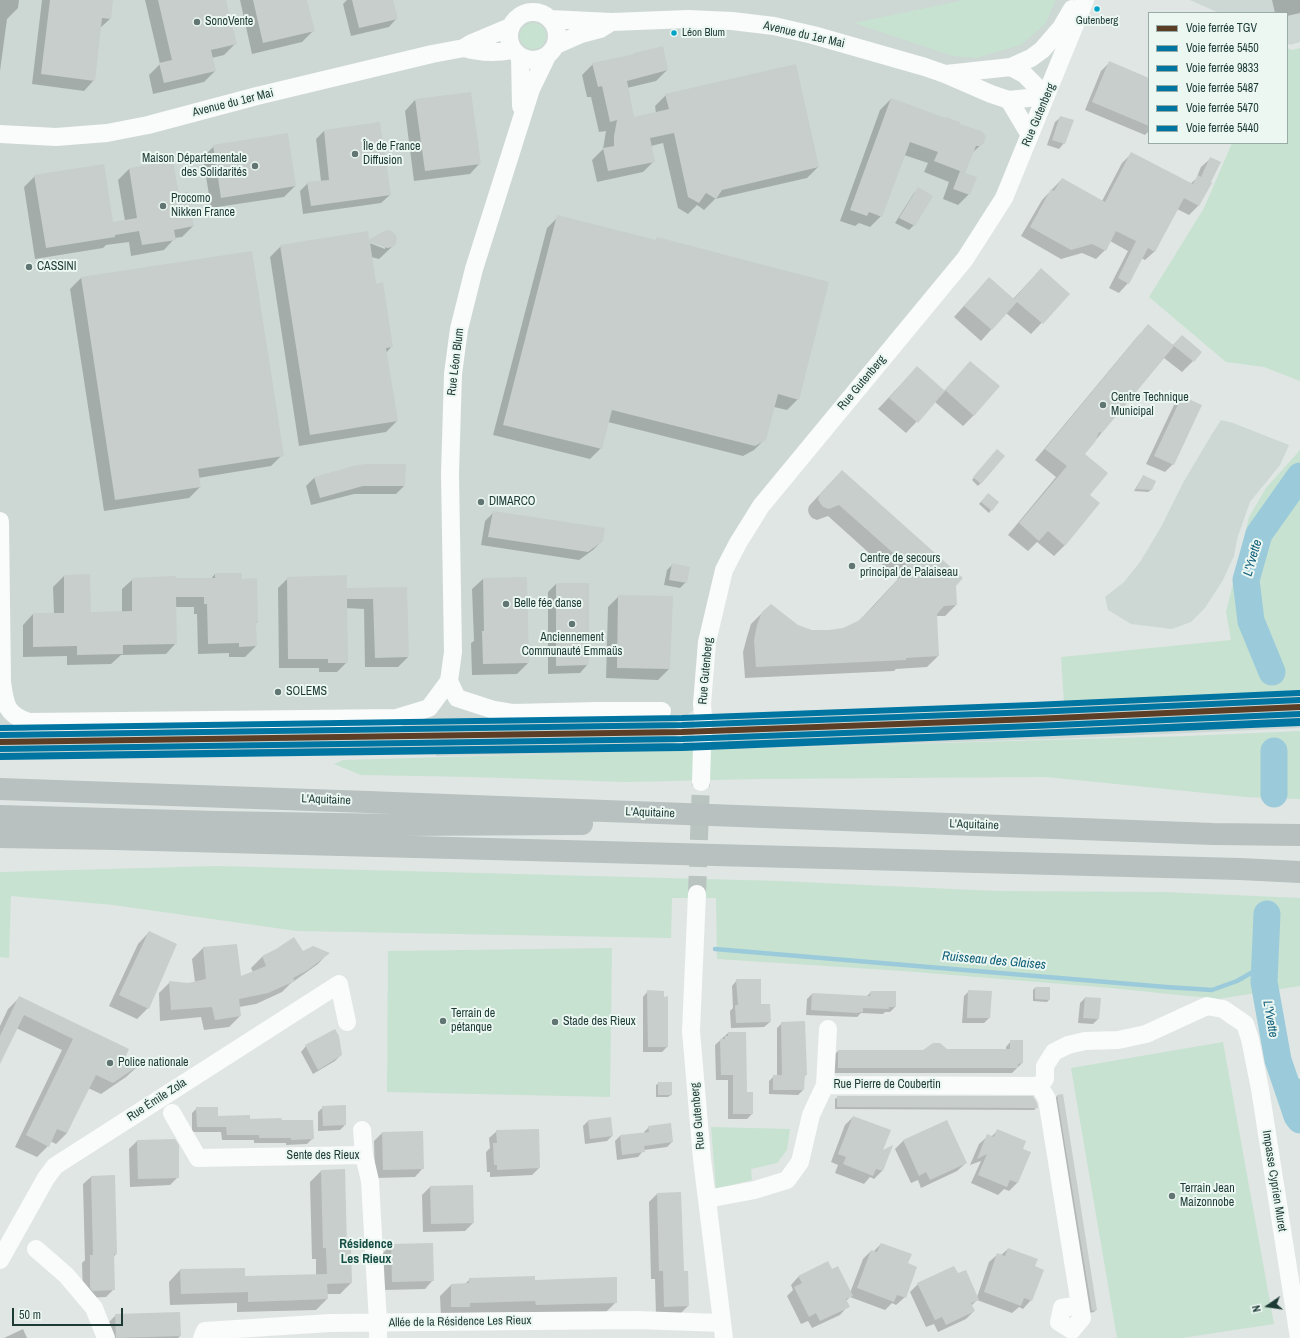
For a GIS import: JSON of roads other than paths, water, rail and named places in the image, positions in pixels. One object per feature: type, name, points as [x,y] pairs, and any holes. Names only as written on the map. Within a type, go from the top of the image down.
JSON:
[{"type":"highway","name":"L'Aquitaine","points":[[0,789],[1300,836]]},
{"type":"highway","points":[[0,816],[395,825],[705,824],[743,816]]},
{"type":"highway","points":[[0,837],[1300,872]]},
{"type":"street","name":"Avenue du 1er Mai","points":[[945,74],[1011,67],[1031,58],[1042,50],[1061,28],[1078,0]]},
{"type":"street","name":"Rue Gutenberg","points":[[701,782],[702,704],[707,642],[724,570],[738,543],[761,506],[965,259],[1004,198],[1085,0]]},
{"type":"street","name":"Avenue du 1er Mai","points":[[0,134],[56,137],[107,133],[148,125],[257,96],[432,54],[464,48],[472,43],[510,27],[526,7],[536,12],[548,12],[612,22],[688,18],[774,26],[813,35],[945,74],[991,94],[1009,100],[1046,96]]},
{"type":"street","points":[[548,12],[557,31],[551,51]]},
{"type":"street","name":"Avenue du 1er Mai","points":[[464,48],[473,51],[516,54],[526,60],[540,60],[551,51],[581,34],[600,28],[612,22]]},
{"type":"street","points":[[510,27],[508,35],[510,43],[516,54],[522,117]]},
{"type":"street","name":"Rue Léon Blum","points":[[6,714],[29,722],[396,718],[429,708],[449,681],[453,652],[450,474],[453,374],[459,329],[474,269],[531,89],[551,51]]},
{"type":"street","points":[[1011,67],[1024,74],[1046,96]]},
{"type":"street","points":[[1009,100],[1030,135]]},
{"type":"street","points":[[0,521],[2,682],[7,707],[6,714]]},
{"type":"street","points":[[449,681],[458,698],[494,710],[512,713],[662,711]]},
{"type":"street","name":"Rue Gutenberg","points":[[697,894],[691,1031],[702,1159],[723,1330]]},
{"type":"street","name":"Rue Émile Zola","points":[[0,1260],[40,1189],[55,1166],[339,984],[347,1022]]},
{"type":"street","name":"Impasse Cyprien Muret","points":[[1038,1086],[1045,1080],[1045,1066],[1054,1052],[1068,1045],[1085,1041],[1118,1040],[1146,1034],[1207,1006],[1223,1009],[1245,1024],[1250,1039],[1260,1088],[1299,1338]]},
{"type":"street","points":[[825,1085],[828,1028]]},
{"type":"street","name":"Rue Pierre de Coubertin","points":[[707,1199],[743,1193],[786,1180],[800,1162],[811,1115],[825,1085],[1038,1086]]},
{"type":"street","points":[[1038,1086],[1047,1099],[1080,1305]]},
{"type":"street","name":"Sente des Rieux","points":[[172,1113],[198,1158],[364,1155],[370,1181],[378,1331]]},
{"type":"street","points":[[362,1130],[364,1155]]},
{"type":"street","points":[[36,1250],[66,1275],[94,1308],[106,1338]]},
{"type":"street","name":"Allée de la Résidence Les Rieux","points":[[202,1338],[205,1331],[330,1323],[378,1331],[636,1320],[723,1330]]},
{"type":"waterway","name":"L'Yvette","points":[[1272,672],[1251,621],[1246,580],[1259,534],[1300,476]]},
{"type":"waterway","name":"L'Yvette","points":[[1274,751],[1274,794]]},
{"type":"waterway","name":"L'Yvette","points":[[1267,914],[1264,982],[1278,1060],[1297,1116],[1300,1120]]},
{"type":"waterway","name":"Ruisseau des Glaises","points":[[715,949],[1212,990],[1237,981],[1265,965]]},
{"type":"waterway","points":[[1286,1084],[1300,1081]]},
{"type":"tunnel","points":[[697,894],[701,782]]},
{"type":"rail line","name":"5470","points":[[0,728],[682,718],[1033,705],[1299,693]]},
{"type":"rail line","name":"9833","points":[[0,735],[682,725],[1034,712],[1300,700]]},
{"type":"rail line","name":"TGV","points":[[0,742],[682,732],[1034,719],[1300,707]]},
{"type":"rail line","name":"5450","points":[[0,749],[682,739],[1034,726],[1300,714]]},
{"type":"rail line","name":"5487","points":[[0,756],[683,746],[1035,733],[1300,721]]},
{"type":"rail line","name":"5440","points":[[0,757],[682,748],[1300,723]]},
{"type":"place","name":"Gutenberg","points":[[1097,9]]},
{"type":"place","name":"SonoVente","points":[[197,22]]},
{"type":"place","name":"Léon Blum","points":[[674,33]]},
{"type":"place","name":"Île de France Diffusion","points":[[355,154]]},
{"type":"place","name":"Maison Départementale des Solidarités","points":[[255,166]]},
{"type":"place","name":"Procomo Nikken France","points":[[163,206]]},
{"type":"place","name":"CASSINI","points":[[29,267]]},
{"type":"place","name":"Centre Technique Municipal","points":[[1103,405]]},
{"type":"place","name":"DIMARCO","points":[[481,502]]},
{"type":"place","name":"Centre de secours principal de Palaiseau","points":[[852,566]]},
{"type":"place","name":"Belle fée danse","points":[[506,604]]},
{"type":"place","name":"Anciennement Communauté Emmaüs","points":[[572,624]]},
{"type":"place","name":"SOLEMS","points":[[278,692]]},
{"type":"place","name":"Terrain de pétanque","points":[[443,1021]]},
{"type":"place","name":"Stade des Rieux","points":[[555,1022]]},
{"type":"place","name":"Police nationale","points":[[110,1063]]},
{"type":"place","name":"Terrain Jean Maizonnobe","points":[[1172,1196]]},
{"type":"district","name":"Résidence Les Rieux","points":[[366,1252]]}]
